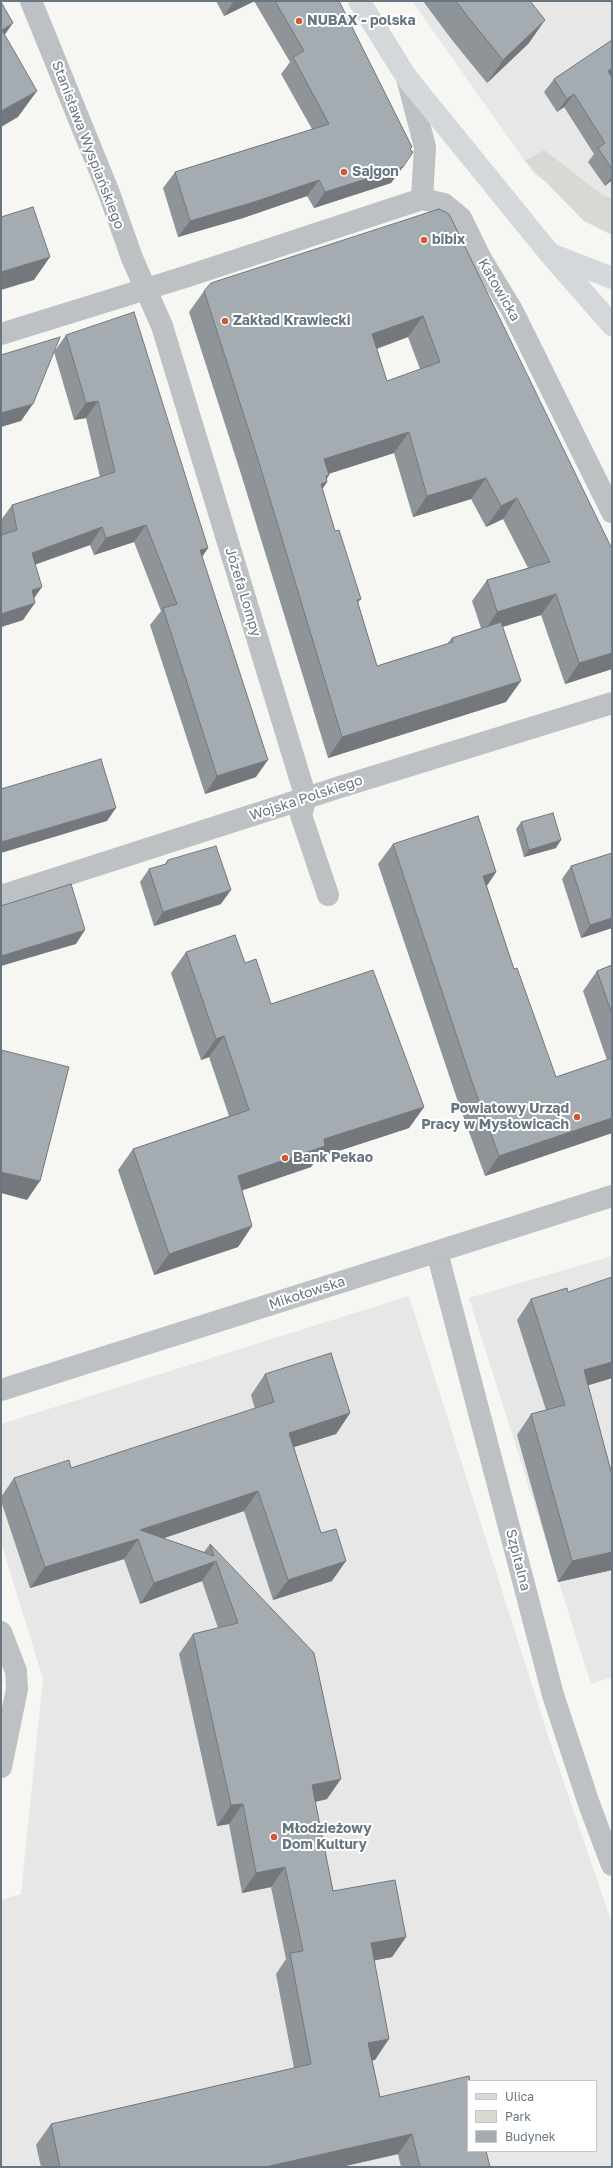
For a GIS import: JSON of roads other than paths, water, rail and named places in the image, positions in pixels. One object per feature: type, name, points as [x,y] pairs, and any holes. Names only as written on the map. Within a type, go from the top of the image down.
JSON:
[{"type":"main road","points":[[359,1],[407,78],[550,254],[612,325]]},
{"type":"main road","points":[[550,254],[612,278]]},
{"type":"street","name":"Stanisława Wyspiańskiego","points":[[31,1],[109,193],[132,258],[146,289]]},
{"type":"street","points":[[1,334],[146,289],[422,199],[425,147],[407,78]]},
{"type":"street","name":"Katowicka","points":[[422,199],[444,204],[461,218],[481,259],[512,310],[612,512]]},
{"type":"street","name":"Józefa Lompy","points":[[146,289],[162,326],[306,798],[301,815],[328,895]]},
{"type":"street","name":"Wojska Polskiego","points":[[1,896],[306,798],[612,703]]},
{"type":"street","name":"Mikołowska","points":[[1,1390],[612,1196]]},
{"type":"street","name":"Szpitalna","points":[[437,1252],[551,1687],[584,1790],[612,1864]]},
{"type":"street","points":[[1,1632],[16,1671],[17,1689],[1,1767]]},
{"type":"place","name":"NUBAX - polska","points":[[299,21]]},
{"type":"place","name":"Sajgon","points":[[344,172]]},
{"type":"place","name":"bibix","points":[[424,240]]},
{"type":"place","name":"Zakład Krawiecki","points":[[225,321]]},
{"type":"place","name":"Powiatowy Urząd Pracy w Mysłowicach","points":[[577,1117]]},
{"type":"place","name":"Bank Pekao","points":[[285,1158]]},
{"type":"place","name":"Młodzieżowy Dom Kultury","points":[[274,1837]]}]
